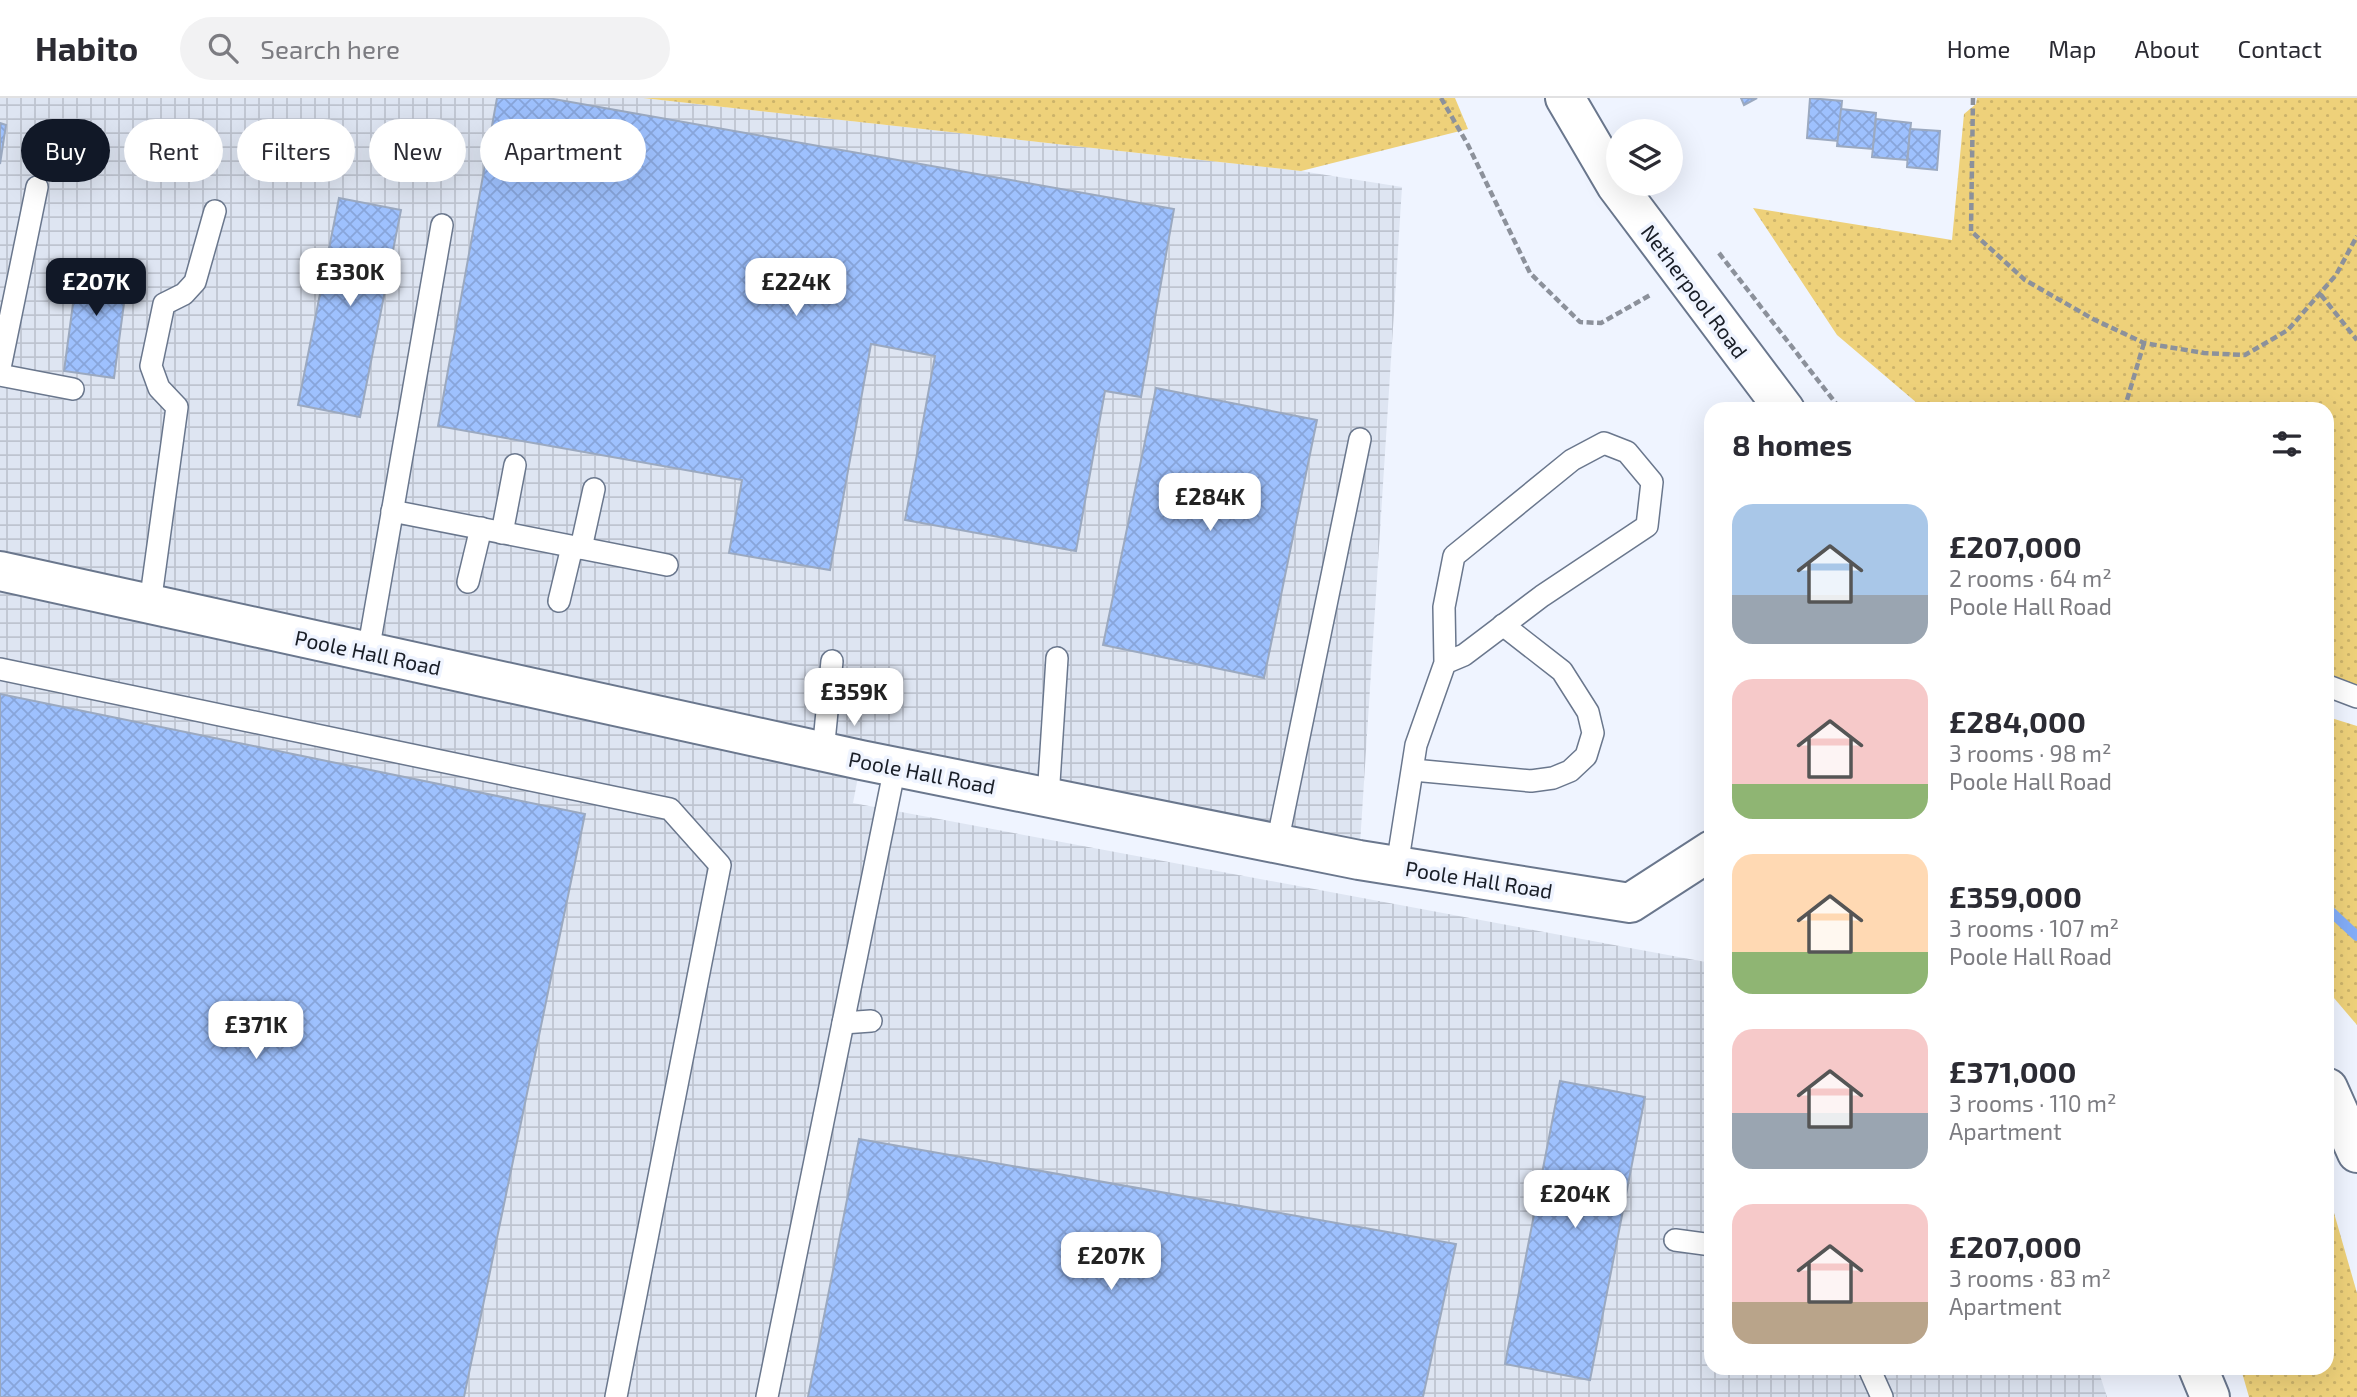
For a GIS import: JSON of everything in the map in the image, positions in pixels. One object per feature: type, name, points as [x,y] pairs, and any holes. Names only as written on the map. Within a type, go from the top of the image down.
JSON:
[{"type":"street","name":"Netherpool Road","points":[[1565,98],[1615,186],[1779,402]]},
{"type":"street","name":"Poole Hall Road","points":[[0,571],[823,752],[1397,866],[1630,903],[1704,855]]},
{"type":"street","points":[[2334,1087],[2357,1110]]},
{"type":"street","points":[[2334,1101],[2357,1153]]},
{"type":"street","points":[[2200,1375],[2210,1397]]},
{"type":"lane","points":[[0,368],[37,187]]},
{"type":"lane","points":[[150,604],[177,407],[159,388],[151,366],[164,304],[184,294],[195,282],[215,211]]},
{"type":"lane","points":[[368,652],[442,225]]},
{"type":"lane","points":[[0,374],[73,389]]},
{"type":"lane","points":[[1277,844],[1360,439]]},
{"type":"lane","points":[[1397,866],[1416,745],[1446,663],[1444,607],[1454,556],[1572,460],[1604,443],[1627,452],[1652,482],[1647,526],[1464,655],[1446,663]]},
{"type":"lane","points":[[468,582],[515,465]]},
{"type":"lane","points":[[559,601],[594,489]]},
{"type":"lane","points":[[392,510],[667,565]]},
{"type":"lane","points":[[1413,770],[1531,781],[1553,778],[1570,771],[1586,756],[1593,733],[1588,712],[1562,671],[1503,625]]},
{"type":"lane","points":[[1048,798],[1057,658]]},
{"type":"lane","points":[[823,752],[831,661]]},
{"type":"lane","points":[[0,669],[670,809],[720,865],[616,1397]]},
{"type":"lane","points":[[2334,688],[2357,697]]},
{"type":"lane","points":[[767,1397],[895,767]]},
{"type":"lane","points":[[843,1023],[871,1021]]},
{"type":"lane","points":[[1675,1240],[1704,1244]]},
{"type":"lane","points":[[1872,1375],[1882,1397]]},
{"type":"path","points":[[1441,98],[1468,145],[1530,273],[1580,321],[1601,323],[1683,275],[1716,250],[1835,402]]},
{"type":"path","points":[[1973,98],[1971,231],[2025,280],[2093,319],[2144,343],[2204,353],[2245,355],[2288,330],[2321,295],[2336,275],[2357,236]]},
{"type":"path","points":[[2321,295],[2357,340]]},
{"type":"path","points":[[2126,402],[2144,343]]},
{"type":"shaded area","points":[[0,98],[643,98],[1301,171],[1402,187],[1359,860],[861,761],[853,803],[1704,962],[1704,1375],[2100,1375],[2107,1397],[0,1397]]},
{"type":"shaded area","points":[[643,98],[1455,98],[1468,129],[1301,171]]},
{"type":"shaded area","points":[[1977,98],[2357,98],[2357,686],[2334,677],[2334,402],[1916,402],[1837,335],[1753,208],[1952,240],[1964,114],[1976,104]]},
{"type":"shaded area","points":[[2334,719],[2357,726],[2357,1025],[2334,998]]},
{"type":"shaded area","points":[[2334,1213],[2357,1293],[2357,1397],[2249,1397],[2243,1375],[2334,1375]]},
{"type":"building","points":[[497,98],[548,98],[1174,209],[1141,397],[1105,391],[1076,551],[905,520],[935,356],[871,344],[830,570],[729,553],[742,480],[438,426],[482,182],[646,182],[646,119],[493,119]]},
{"type":"building","points":[[1741,98],[1757,98],[1744,105]]},
{"type":"building","points":[[1810,98],[1842,101],[1838,141],[1807,138]]},
{"type":"building","points":[[1841,109],[1876,113],[1873,149],[1837,146]]},
{"type":"building","points":[[1876,119],[1911,123],[1907,160],[1872,157]]},
{"type":"building","points":[[0,123],[6,125],[0,164]]},
{"type":"building","points":[[1910,129],[1940,131],[1937,170],[1907,167]]},
{"type":"building","points":[[339,198],[401,210],[360,417],[298,405]]},
{"type":"building","points":[[79,259],[129,266],[114,378],[64,371]]},
{"type":"building","points":[[1156,388],[1317,420],[1264,678],[1103,645]]},
{"type":"building","points":[[0,694],[585,814],[464,1397],[0,1397]]},
{"type":"building","points":[[1560,1081],[1645,1097],[1590,1380],[1505,1364]]},
{"type":"building","points":[[859,1139],[1456,1244],[1423,1397],[808,1397]]},
{"type":"waterway","points":[[2334,915],[2357,936]]}]
